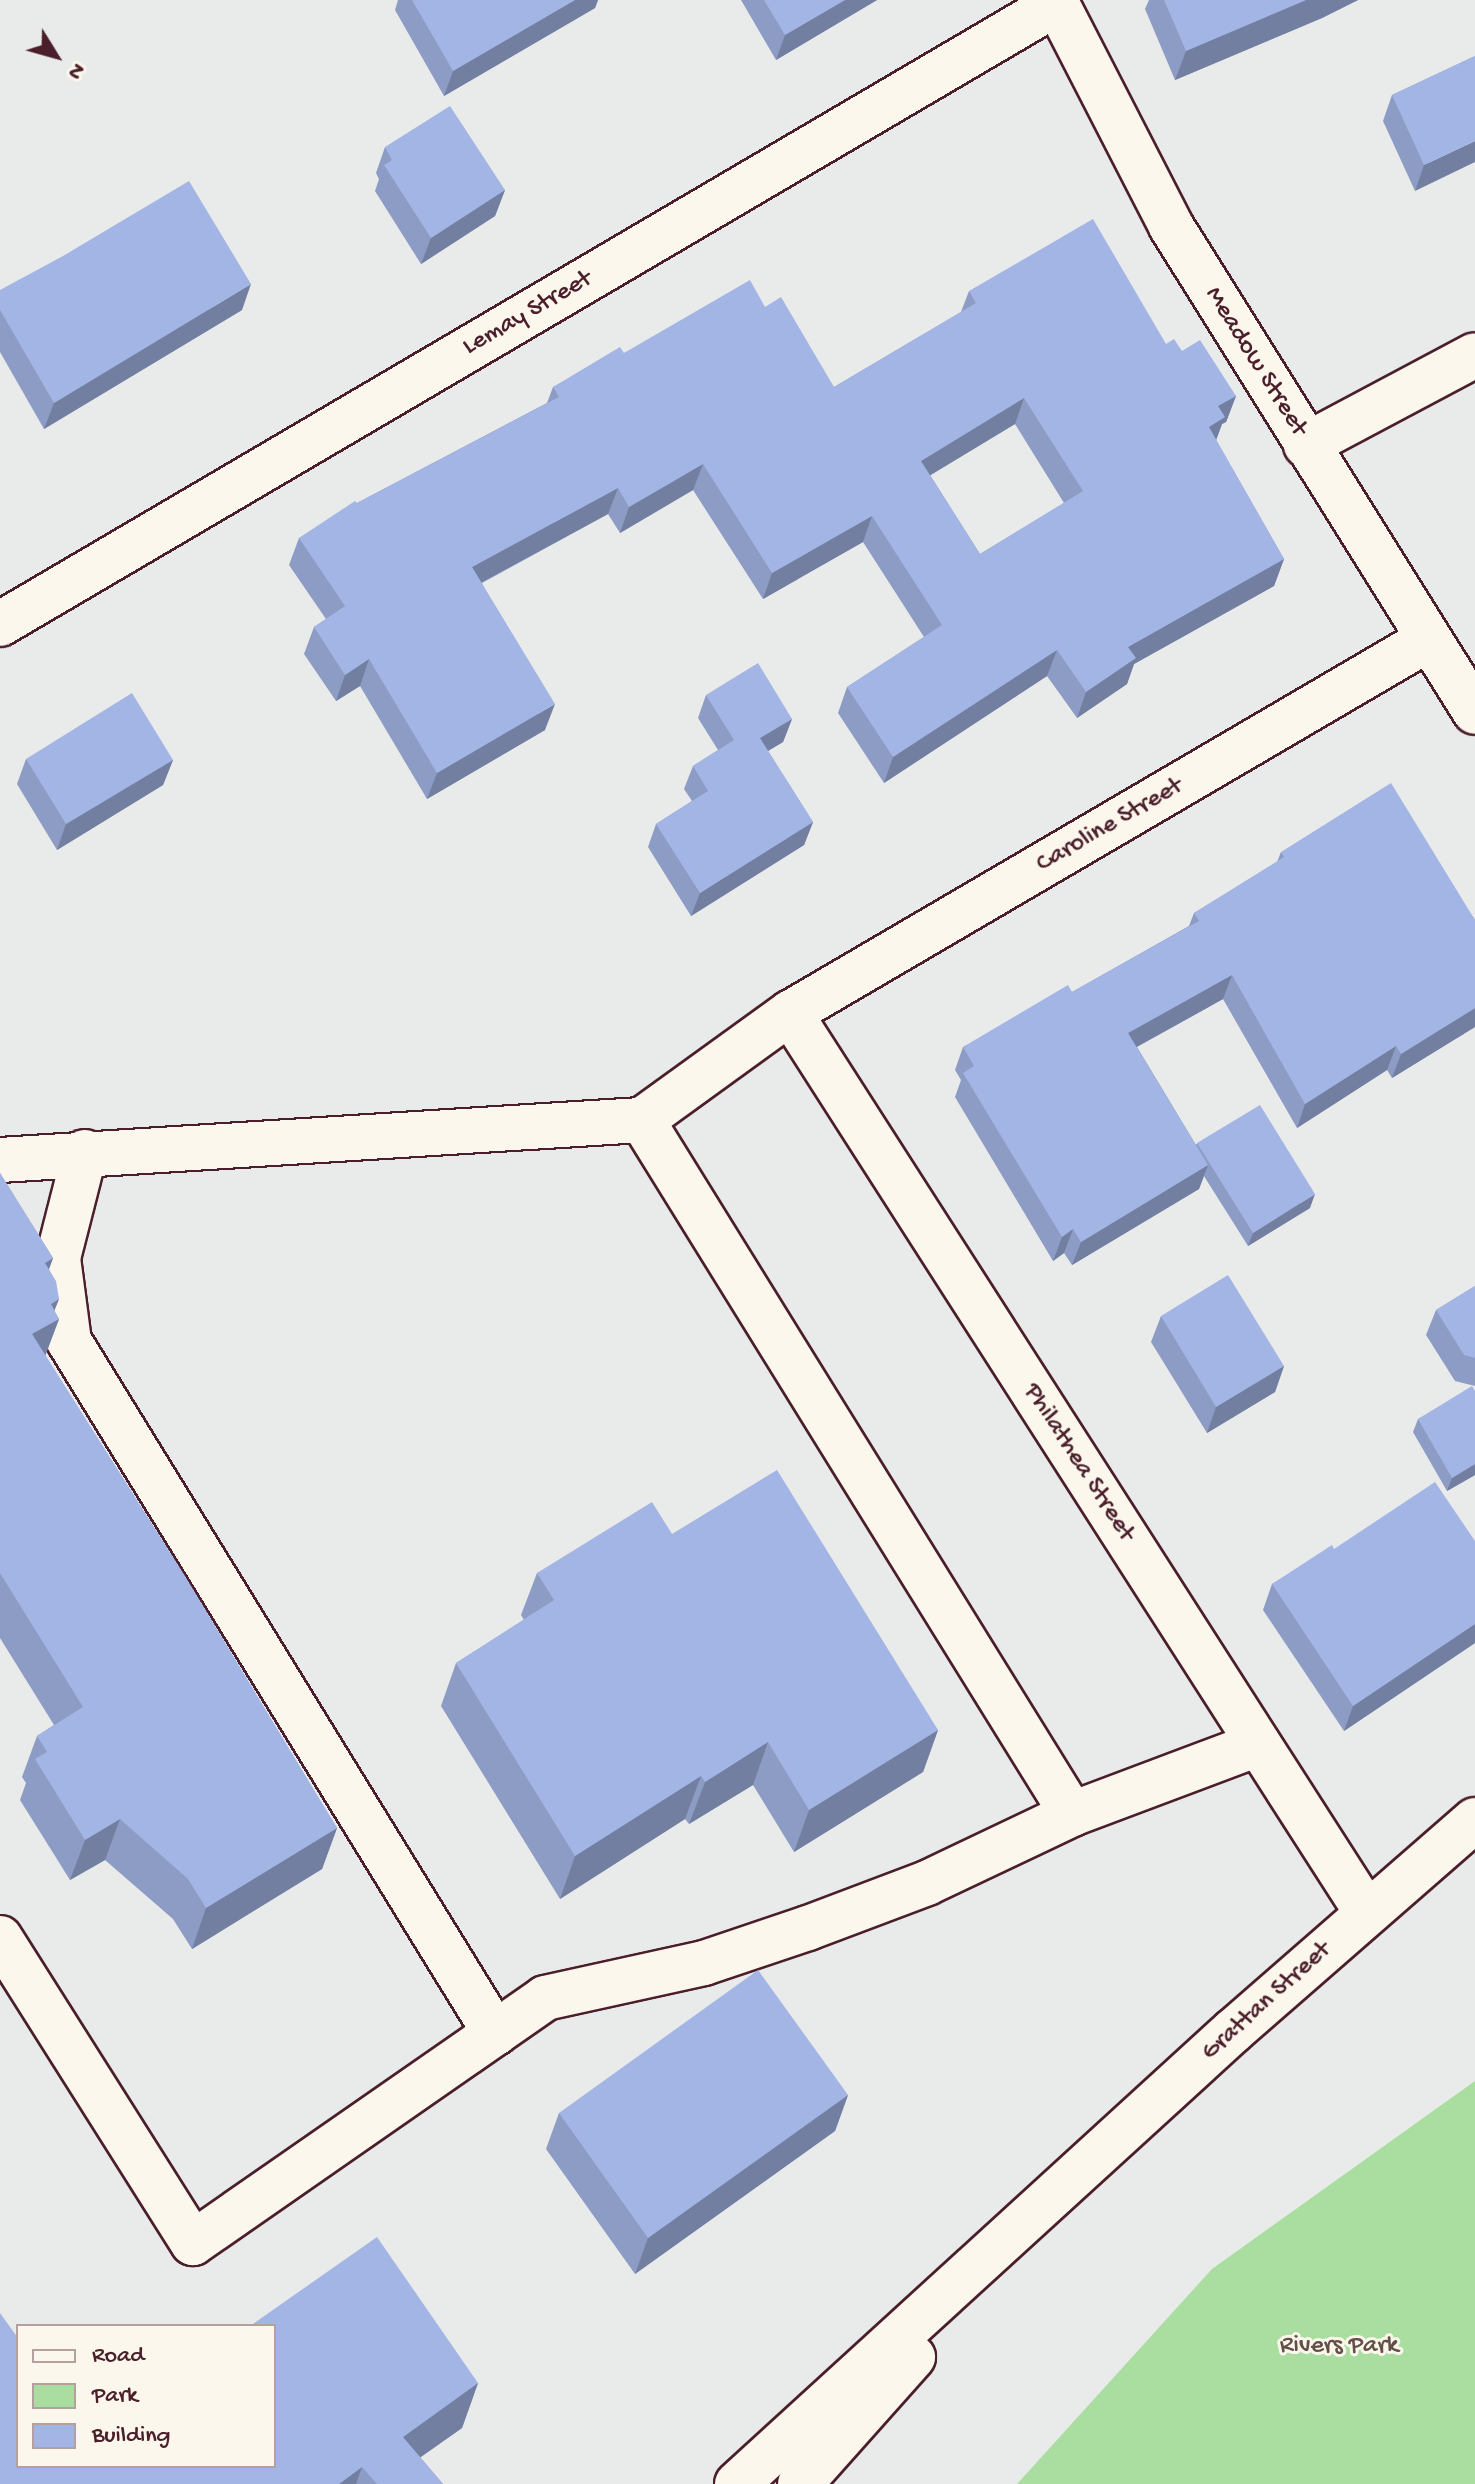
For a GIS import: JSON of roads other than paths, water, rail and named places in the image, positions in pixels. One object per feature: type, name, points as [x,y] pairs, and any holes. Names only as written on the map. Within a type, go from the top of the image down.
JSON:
[{"type":"street","name":"Meadow Street","points":[[1055,2],[1171,226],[1475,712]]},
{"type":"street","name":"Lemay Street","points":[[0,624],[1055,2]]},
{"type":"street","points":[[1306,445],[1475,355]]},
{"type":"street","name":"Caroline Street","points":[[642,1120],[790,1013],[1429,639]]},
{"type":"street","name":"Philathea Street","points":[[790,1013],[1367,1913]]},
{"type":"street","points":[[0,1160],[85,1152],[642,1120],[1072,1814]]},
{"type":"street","points":[[85,1152],[58,1258],[69,1341],[495,2033]]},
{"type":"street","points":[[0,1938],[193,2243],[545,1998],[704,1963],[808,1928],[927,1883],[1072,1814],[1258,1744]]},
{"type":"street","name":"Grattan Street","points":[[737,2484],[1367,1913],[1475,1820]]},
{"type":"street","name":"Grattan Street","points":[[800,2484],[1063,2187]]},
{"type":"park label","name":"Rivers Park","points":[[1339,2347]]}]
